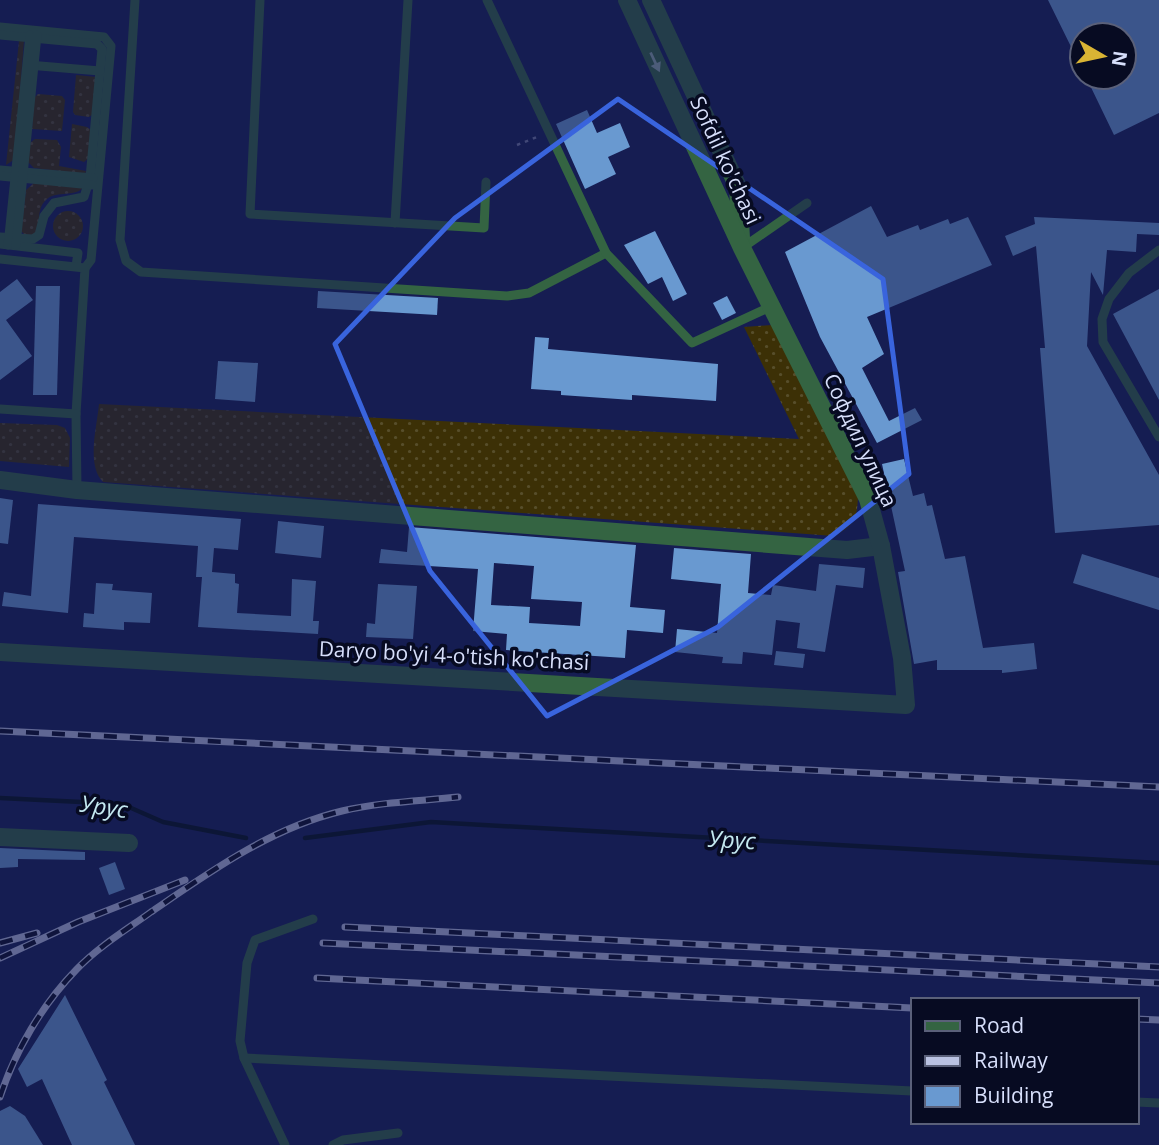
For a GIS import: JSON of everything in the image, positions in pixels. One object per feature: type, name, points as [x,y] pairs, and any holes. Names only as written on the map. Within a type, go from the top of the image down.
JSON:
[{"type":"street","name":"Sofdil ko'chasi","points":[[627,0],[742,248]]},
{"type":"street","name":"Sofdil ko'chasi","points":[[651,0],[738,187],[742,248]]},
{"type":"street","name":"Софдил улица","points":[[742,248],[868,499],[881,546],[902,658],[906,705]]},
{"type":"street","points":[[0,480],[77,489],[847,550],[881,546]]},
{"type":"street","name":"Daryo bo'yi 4-o'tish ko'chasi","points":[[0,652],[906,705]]},
{"type":"street","points":[[0,836],[129,843]]},
{"type":"lane","points":[[135,0],[120,240],[127,261],[141,272],[507,296],[529,293],[606,253]]},
{"type":"lane","points":[[260,0],[250,214],[484,228],[486,182]]},
{"type":"lane","points":[[395,222],[408,0]]},
{"type":"lane","points":[[487,0],[606,253],[692,343],[770,307]]},
{"type":"lane","points":[[0,27],[97,44],[102,49],[91,260],[80,267],[0,259]]},
{"type":"lane","points":[[8,241],[20,175],[33,34]]},
{"type":"lane","points":[[0,35],[104,37],[111,46],[94,182],[84,197],[61,200],[47,209],[40,234],[33,239],[8,241]]},
{"type":"lane","points":[[30,65],[100,71]]},
{"type":"lane","points":[[0,170],[20,175]]},
{"type":"lane","points":[[0,176],[20,175],[94,182]]},
{"type":"lane","points":[[742,248],[807,203]]},
{"type":"lane","points":[[8,241],[78,253],[77,489]]},
{"type":"lane","points":[[1159,250],[1129,273],[1109,299],[1102,319],[1103,342],[1159,437]]},
{"type":"lane","points":[[0,409],[76,414]]},
{"type":"lane","points":[[285,1145],[244,1058],[240,1041],[250,948],[265,934],[313,919]]},
{"type":"lane","points":[[244,1058],[911,1091]]},
{"type":"lane","points":[[1138,1102],[1159,1103]]},
{"type":"lane","points":[[333,1145],[343,1140],[398,1133]]},
{"type":"path","points":[[517,145],[550,131]]},
{"type":"highlighted area","points":[[618,99],[883,279],[909,474],[718,627],[547,716],[430,571],[335,344],[455,218]]},
{"type":"shaded area","points":[[24,40],[15,159],[6,165],[19,41]]},
{"type":"shaded area","points":[[76,75],[97,77],[93,114],[89,117],[75,115],[73,112]]},
{"type":"shaded area","points":[[38,94],[62,96],[65,100],[62,131],[32,129],[34,98]]},
{"type":"shaded area","points":[[72,124],[91,130],[89,158],[84,162],[69,157]]},
{"type":"shaded area","points":[[35,139],[57,140],[61,147],[59,166],[86,171],[85,174],[34,168],[28,162],[30,143]]},
{"type":"shaded area","points":[[34,183],[84,187],[76,192],[47,199],[41,207],[35,235],[25,235],[21,231],[26,190]]},
{"type":"shaded area","points":[[68,211],[74,212],[82,220],[82,232],[74,240],[68,241],[62,240],[54,232],[53,226],[54,220],[62,212]]},
{"type":"shaded area","points":[[772,325],[858,497],[853,521],[834,536],[103,482],[95,466],[94,445],[99,404],[799,439],[744,327]]},
{"type":"shaded area","points":[[0,423],[57,425],[65,428],[70,438],[69,467],[0,461]]},
{"type":"building","points":[[1048,0],[1159,0],[1159,113],[1114,135],[1093,91],[1138,91],[1138,21],[1068,21],[1068,41]]},
{"type":"building","points":[[587,110],[597,133],[620,123],[630,147],[608,157],[616,174],[585,189],[556,124]]},
{"type":"building","points":[[871,206],[887,237],[918,225],[920,230],[948,219],[950,224],[968,217],[992,265],[867,317],[884,354],[862,368],[889,421],[915,408],[922,420],[877,443],[820,337],[785,252]]},
{"type":"building","points":[[1034,217],[1159,223],[1159,235],[1137,234],[1136,252],[1107,250],[1103,295],[1091,272],[1087,346],[1159,475],[1159,525],[1055,533],[1040,348],[1045,348],[1036,246],[1013,256],[1005,236],[1035,224]]},
{"type":"building","points":[[655,231],[687,294],[673,301],[662,277],[648,284],[624,245]]},
{"type":"building","points":[[17,279],[33,300],[6,320],[32,356],[0,380],[0,292]]},
{"type":"building","points":[[36,286],[60,286],[57,395],[33,395]]},
{"type":"building","points":[[1159,289],[1159,400],[1113,314]]},
{"type":"building","points":[[318,291],[438,298],[437,315],[317,308]]},
{"type":"building","points":[[727,296],[736,313],[722,320],[713,303]]},
{"type":"building","points":[[535,337],[549,338],[548,349],[718,364],[716,401],[632,395],[632,400],[561,395],[561,391],[531,389]]},
{"type":"building","points":[[218,361],[258,363],[255,402],[215,399]]},
{"type":"building","points":[[904,459],[913,496],[924,493],[927,506],[932,505],[945,559],[965,556],[983,648],[1034,643],[1037,669],[1002,673],[1002,670],[937,670],[937,660],[914,664],[898,572],[905,571],[882,464]]},
{"type":"building","points":[[0,498],[13,500],[8,544],[0,543]]},
{"type":"building","points":[[38,504],[241,519],[238,550],[214,548],[212,572],[235,574],[235,583],[239,584],[237,613],[291,616],[292,579],[316,581],[313,621],[319,621],[318,634],[198,627],[202,577],[196,577],[198,546],[74,537],[68,613],[2,606],[4,592],[31,596]]},
{"type":"building","points":[[278,521],[324,526],[321,558],[275,553]]},
{"type":"building","points":[[409,527],[636,545],[630,607],[665,610],[663,633],[627,630],[625,658],[506,650],[507,634],[473,631],[478,569],[379,563],[381,549],[407,552]],"holes":[[[494,563],[534,566],[531,599],[582,602],[580,626],[529,623],[530,607],[491,605]]]},
{"type":"building","points":[[674,548],[751,554],[748,593],[771,595],[773,585],[816,591],[819,564],[865,568],[863,588],[836,585],[825,652],[797,648],[800,623],[776,620],[772,655],[743,652],[742,664],[722,663],[723,657],[675,652],[677,629],[717,633],[721,584],[671,579]]},
{"type":"building","points":[[1082,554],[1159,578],[1159,610],[1073,583]]},
{"type":"building","points":[[96,583],[113,584],[112,590],[152,593],[150,623],[124,622],[124,630],[83,627],[84,613],[94,614]]},
{"type":"building","points":[[378,584],[417,586],[413,639],[366,637],[367,623],[375,624]]},
{"type":"building","points":[[776,651],[805,654],[803,668],[774,665]]},
{"type":"building","points":[[0,848],[85,852],[85,860],[18,859],[18,867],[0,868]]},
{"type":"building","points":[[115,862],[125,889],[109,895],[99,868]]},
{"type":"building","points":[[65,995],[107,1080],[104,1082],[135,1145],[72,1145],[42,1079],[27,1087],[18,1069]]},
{"type":"building","points":[[10,1106],[25,1116],[43,1145],[0,1145],[0,1111]]},
{"type":"waterway","name":"Урус","points":[[0,798],[122,804],[163,822],[246,838]]},
{"type":"waterway","name":"Урус","points":[[305,838],[431,822],[1159,863]]},
{"type":"railway","points":[[0,731],[1159,787]]},
{"type":"railway","points":[[0,1097],[13,1063],[31,1029],[64,984],[103,946],[196,881],[242,852],[316,819],[371,806],[458,797]]},
{"type":"railway","points":[[0,958],[78,922],[185,880]]},
{"type":"railway","points":[[345,927],[1159,967]]},
{"type":"railway","points":[[0,943],[37,933]]},
{"type":"railway","points":[[323,943],[1159,983]]},
{"type":"railway","points":[[317,978],[911,1008]]},
{"type":"railway","points":[[1138,1019],[1159,1020]]}]
